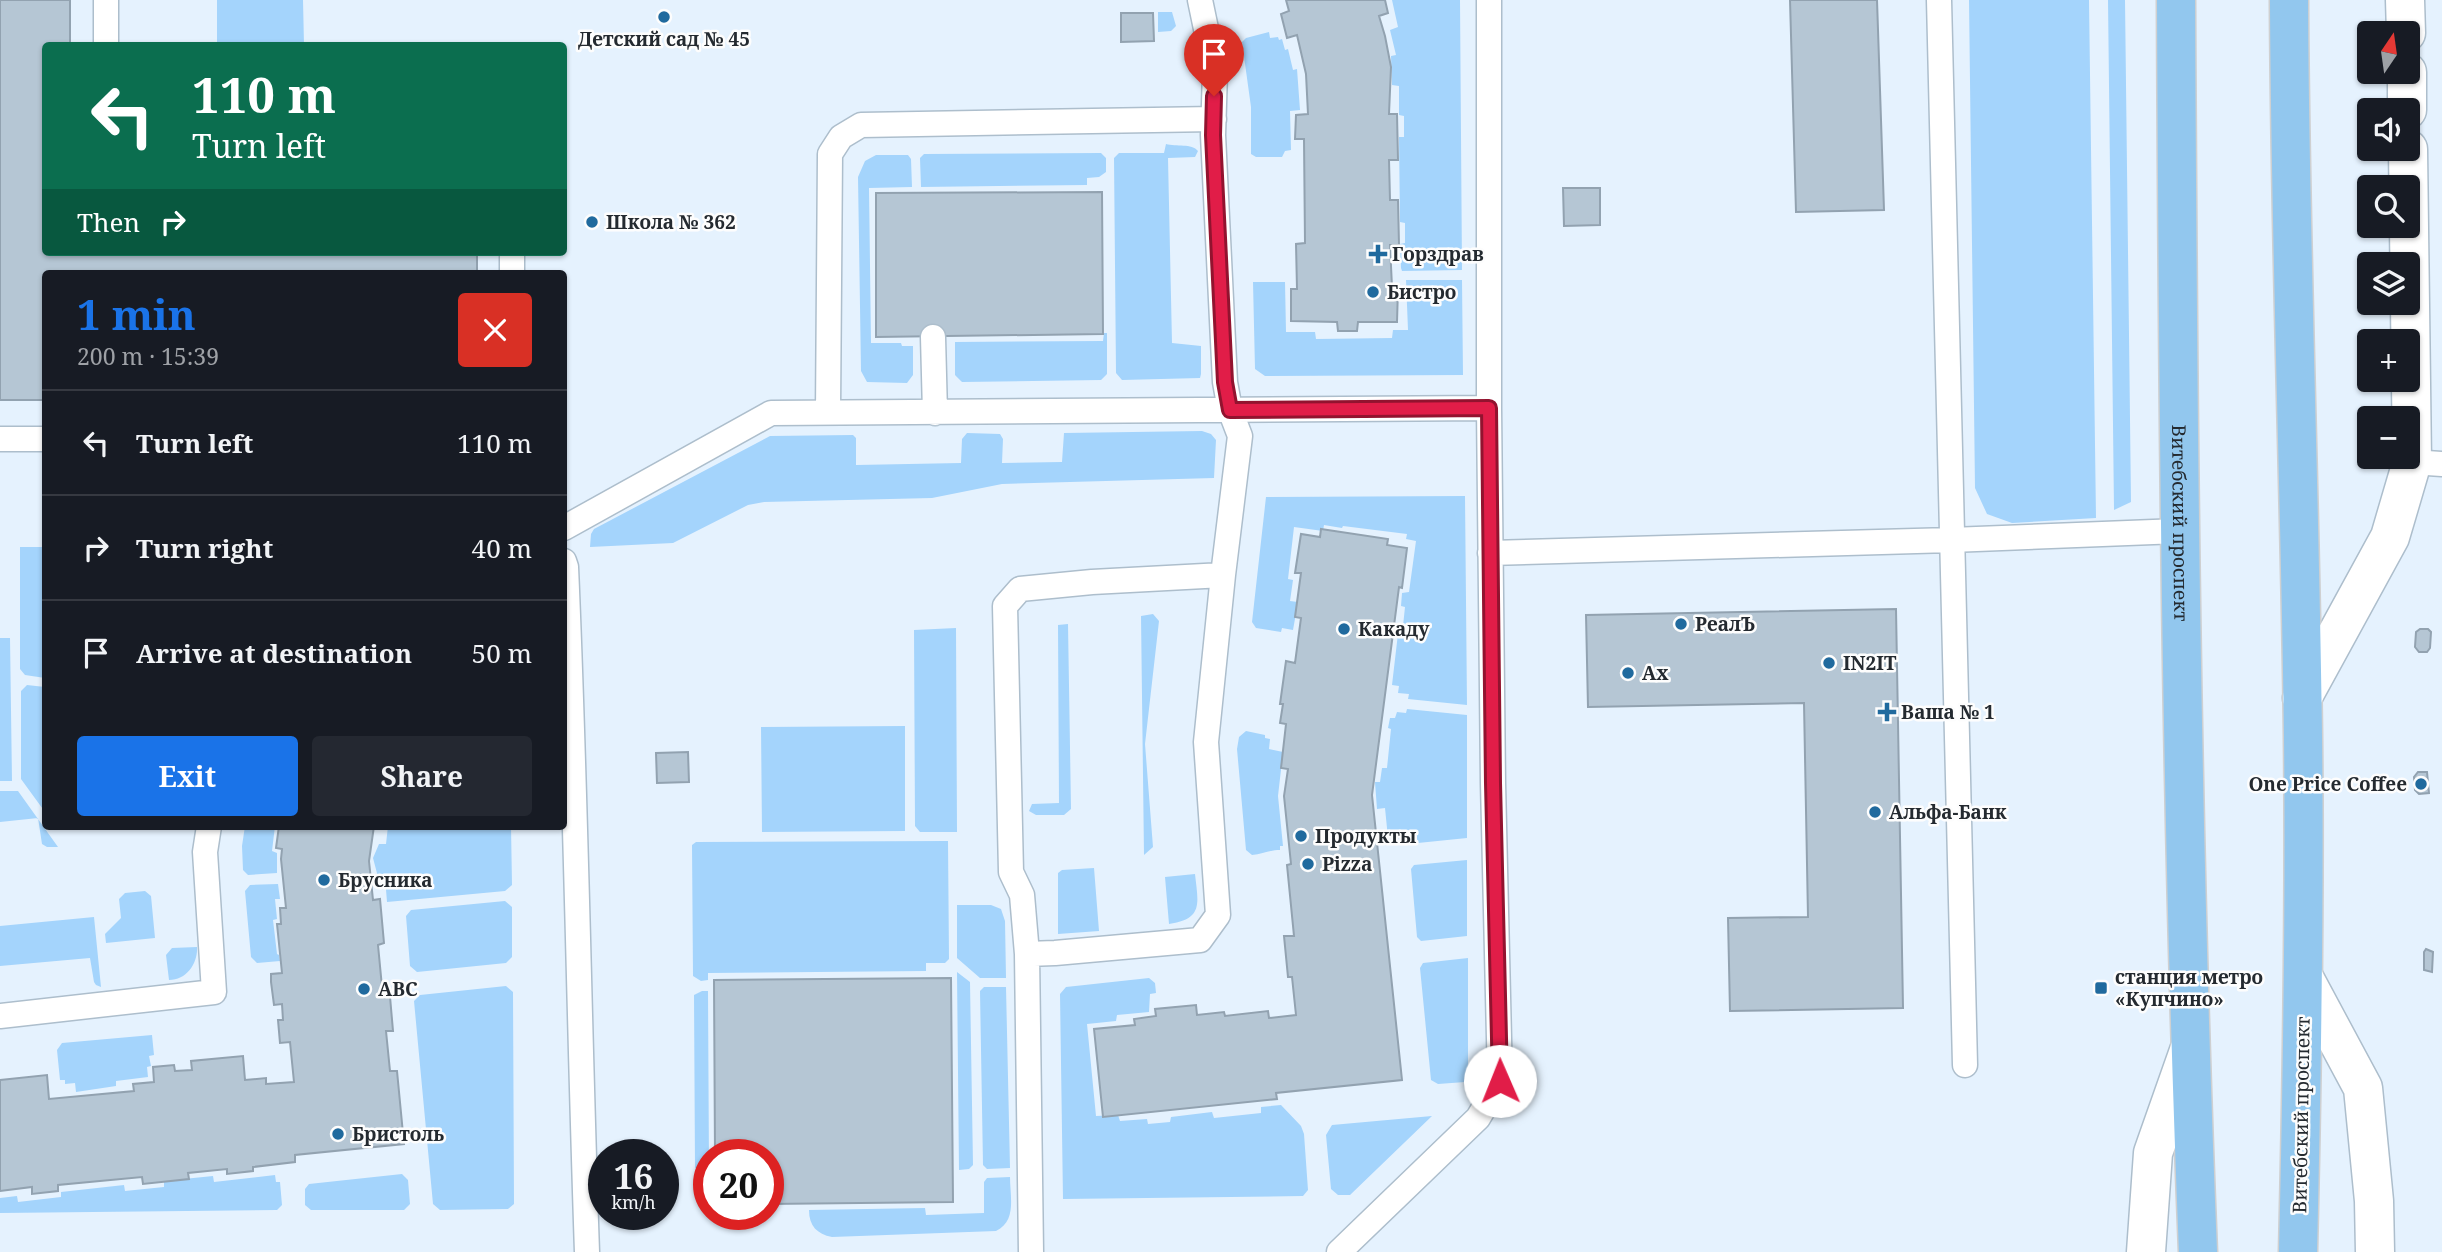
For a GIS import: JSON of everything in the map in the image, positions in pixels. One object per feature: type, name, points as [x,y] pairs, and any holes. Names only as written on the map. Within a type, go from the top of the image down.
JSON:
[{"type":"main road","name":"Витебский проспект","points":[[2176,0],[2179,531],[2190,1048],[2198,1252]]},
{"type":"main road","name":"Витебский проспект","points":[[2289,0],[2290,177],[2302,698],[2304,978],[2298,1252]]},
{"type":"street","points":[[2406,0],[2406,21]]},
{"type":"street","points":[[2302,698],[2427,463],[2409,161]]},
{"type":"street","name":"Витебский проспект","points":[[2304,978],[2363,1088],[2374,1201],[2375,1252]]},
{"type":"street","name":"Витебский проспект","points":[[2146,1252],[2153,1153],[2190,1048]]},
{"type":"lane","points":[[106,0],[106,42]]},
{"type":"lane","points":[[1027,954],[1200,940],[1219,915],[1206,742],[1240,436],[1230,410],[1225,382],[1214,72],[1200,0]]},
{"type":"lane","points":[[1339,1252],[1478,1118],[1500,1081],[1490,553],[1489,0]]},
{"type":"lane","points":[[1939,0],[1965,1065]]},
{"type":"lane","points":[[828,411],[830,154],[841,137],[861,125],[1214,119]]},
{"type":"lane","points":[[933,337],[934,413]]},
{"type":"lane","points":[[567,526],[771,413],[1489,408]]},
{"type":"lane","points":[[0,439],[42,439]]},
{"type":"lane","points":[[1490,553],[2179,531]]},
{"type":"lane","points":[[1031,1252],[1027,954],[1023,895],[1011,872],[1005,606],[1020,589],[1223,575]]},
{"type":"lane","points":[[567,588],[573,716],[587,1252]]},
{"type":"lane","points":[[0,1016],[214,992],[205,852],[208,830]]},
{"type":"shaded area","points":[[217,0],[303,0],[304,42],[217,42]]},
{"type":"shaded area","points":[[1392,0],[1460,0],[1462,270],[1402,271],[1401,268],[1400,244],[1405,243],[1405,223],[1400,222],[1399,137],[1404,137],[1404,116],[1399,115],[1399,86],[1392,85],[1391,56],[1396,55],[1390,30],[1398,27]]},
{"type":"shaded area","points":[[1969,0],[2089,0],[2096,518],[2012,523],[1987,514],[1975,488]]},
{"type":"shaded area","points":[[2108,0],[2125,0],[2131,502],[2114,510]]},
{"type":"shaded area","points":[[1158,12],[1172,12],[1176,26],[1171,31],[1158,32]]},
{"type":"shaded area","points":[[1269,32],[1270,38],[1282,39],[1285,50],[1288,49],[1293,70],[1297,69],[1300,110],[1290,111],[1291,150],[1285,151],[1282,157],[1256,157],[1251,154],[1251,107],[1242,42],[1246,38]]},
{"type":"shaded area","points":[[1166,144],[1188,146],[1198,151],[1195,157],[1168,158],[1172,343],[1201,346],[1201,374],[1200,378],[1122,380],[1116,373],[1114,158],[1119,153],[1164,153]]},
{"type":"shaded area","points":[[1101,153],[1106,158],[1106,172],[1099,177],[1087,178],[1087,185],[921,187],[920,158],[924,154]]},
{"type":"shaded area","points":[[876,155],[908,155],[911,159],[912,187],[869,188],[871,343],[901,343],[902,346],[913,346],[913,375],[907,383],[867,382],[861,371],[858,177],[865,161]]},
{"type":"shaded area","points":[[1406,280],[1462,280],[1463,375],[1265,376],[1255,369],[1253,282],[1285,282],[1286,332],[1315,332],[1316,339],[1392,338],[1393,330],[1408,330]]},
{"type":"shaded area","points":[[1104,333],[1107,333],[1107,374],[1101,380],[962,382],[955,375],[955,342],[1103,341]]},
{"type":"shaded area","points":[[1202,431],[1211,434],[1216,440],[1214,478],[1002,484],[932,498],[764,502],[748,505],[673,543],[590,547],[594,529],[770,436],[853,435],[856,438],[856,465],[961,463],[962,439],[967,433],[1000,434],[1003,439],[1002,463],[1062,462],[1064,433]]},
{"type":"shaded area","points":[[1465,496],[1467,705],[1408,699],[1409,694],[1398,693],[1399,686],[1392,685],[1399,625],[1403,626],[1405,607],[1401,606],[1402,593],[1409,592],[1416,541],[1406,539],[1407,534],[1343,526],[1324,525],[1323,531],[1294,527],[1288,579],[1293,580],[1290,601],[1298,602],[1293,630],[1282,628],[1281,632],[1256,628],[1252,622],[1266,497]]},
{"type":"shaded area","points":[[20,547],[42,547],[42,678],[25,675],[20,669]]},
{"type":"shaded area","points":[[1153,614],[1159,621],[1145,744],[1153,847],[1144,855],[1141,616]]},
{"type":"shaded area","points":[[1068,624],[1071,809],[1064,815],[1036,815],[1029,811],[1032,804],[1059,803],[1058,625]]},
{"type":"shaded area","points":[[956,628],[957,832],[920,832],[915,826],[914,630]]},
{"type":"shaded area","points":[[0,638],[10,638],[12,781],[0,781]]},
{"type":"shaded area","points":[[27,685],[42,687],[42,808],[21,779],[21,691]]},
{"type":"shaded area","points":[[1407,709],[1467,715],[1467,838],[1408,844],[1396,838],[1388,838],[1385,808],[1377,809],[1375,782],[1380,782],[1382,768],[1387,768],[1390,718],[1395,718],[1397,712],[1406,713]]},
{"type":"shaded area","points":[[905,726],[905,831],[762,832],[761,727]]},
{"type":"shaded area","points":[[1246,731],[1265,735],[1265,738],[1270,739],[1269,749],[1283,752],[1278,796],[1283,846],[1280,846],[1280,850],[1252,855],[1246,850],[1237,749],[1239,737]]},
{"type":"shaded area","points":[[0,791],[18,791],[37,818],[0,822]]},
{"type":"shaded area","points":[[38,819],[42,830],[46,830],[58,847],[42,844]]},
{"type":"shaded area","points":[[244,830],[275,830],[272,851],[277,853],[277,873],[248,875],[243,870]]},
{"type":"shaded area","points":[[388,830],[511,830],[512,885],[505,891],[387,902],[385,877],[378,877],[373,858],[379,844],[386,844]]},
{"type":"shaded area","points":[[948,841],[949,959],[945,963],[926,963],[926,971],[708,973],[708,980],[701,981],[693,976],[692,845],[696,842]]},
{"type":"shaded area","points":[[1467,860],[1467,936],[1421,941],[1417,937],[1411,869],[1414,865]]},
{"type":"shaded area","points":[[1094,868],[1099,931],[1058,934],[1058,873],[1062,870]]},
{"type":"shaded area","points":[[1195,874],[1197,901],[1193,914],[1180,922],[1169,924],[1165,877]]},
{"type":"shaded area","points":[[278,884],[280,899],[275,899],[277,919],[273,920],[280,961],[257,963],[251,957],[245,891],[250,885]]},
{"type":"shaded area","points":[[145,891],[151,896],[155,938],[106,943],[105,934],[121,918],[119,899],[125,893]]},
{"type":"shaded area","points":[[505,901],[512,907],[512,957],[506,963],[417,972],[410,966],[406,916],[411,910]]},
{"type":"shaded area","points":[[957,905],[991,905],[1001,909],[1005,921],[1006,978],[980,978],[957,958]]},
{"type":"shaded area","points":[[94,917],[101,987],[94,982],[90,958],[0,966],[0,926]]},
{"type":"shaded area","points":[[197,947],[196,959],[190,970],[181,977],[169,980],[166,955],[172,948]]},
{"type":"shaded area","points":[[1468,958],[1468,1078],[1465,1082],[1438,1084],[1431,1080],[1420,968],[1423,963]]},
{"type":"shaded area","points":[[957,972],[970,982],[973,1165],[969,1169],[959,1170]]},
{"type":"shaded area","points":[[1149,978],[1155,983],[1156,993],[1150,994],[1149,1012],[1117,1015],[1116,1021],[1087,1024],[1096,1116],[1118,1115],[1120,1121],[1147,1119],[1148,1124],[1170,1122],[1171,1117],[1212,1112],[1214,1118],[1261,1113],[1261,1107],[1281,1105],[1301,1126],[1304,1134],[1308,1190],[1303,1196],[1063,1199],[1060,994],[1066,987]]},
{"type":"shaded area","points":[[506,986],[513,992],[514,1204],[508,1209],[440,1210],[433,1204],[414,1001],[420,995]]},
{"type":"shaded area","points":[[984,987],[1006,987],[1010,1168],[987,1169],[983,1165],[980,991]]},
{"type":"shaded area","points":[[708,991],[709,1139],[695,1139],[694,995]]},
{"type":"shaded area","points":[[152,1035],[154,1055],[149,1056],[151,1066],[147,1067],[148,1077],[116,1081],[116,1086],[76,1092],[75,1083],[65,1084],[65,1080],[60,1080],[57,1050],[62,1043]]},
{"type":"shaded area","points":[[1432,1116],[1350,1195],[1338,1195],[1331,1189],[1326,1135],[1332,1125]]},
{"type":"shaded area","points":[[402,1174],[408,1180],[410,1204],[404,1210],[311,1210],[305,1205],[305,1189],[309,1184]]},
{"type":"shaded area","points":[[275,1175],[276,1182],[280,1182],[282,1205],[277,1210],[0,1213],[0,1198],[17,1196],[18,1202],[61,1197],[61,1192],[124,1185],[125,1191],[164,1187],[164,1181],[213,1176],[214,1182]]},
{"type":"shaded area","points":[[1010,1177],[1010,1215],[1003,1227],[996,1231],[832,1237],[822,1234],[810,1221],[809,1210],[925,1208],[926,1215],[984,1213],[984,1182],[987,1178]]},
{"type":"building","points":[[0,0],[70,0],[70,42],[42,42],[42,256],[477,256],[477,270],[42,270],[42,400],[0,400]]},
{"type":"building","points":[[1286,0],[1385,0],[1388,13],[1379,16],[1391,67],[1389,114],[1397,114],[1398,160],[1389,160],[1390,200],[1398,200],[1399,245],[1390,245],[1392,287],[1398,288],[1397,322],[1358,322],[1357,331],[1338,331],[1337,322],[1291,321],[1291,289],[1297,289],[1296,244],[1305,243],[1304,139],[1295,139],[1296,115],[1308,114],[1306,74],[1297,35],[1287,38],[1281,14],[1289,11]]},
{"type":"building","points":[[1790,0],[1877,0],[1884,210],[1796,212]]},
{"type":"building","points":[[1121,13],[1153,13],[1154,41],[1121,42]]},
{"type":"building","points":[[1563,188],[1600,188],[1600,225],[1564,226]]},
{"type":"building","points":[[1102,192],[1103,334],[876,337],[876,193]]},
{"type":"building","points":[[1321,529],[1388,539],[1387,545],[1407,548],[1402,588],[1399,587],[1372,795],[1402,1080],[1276,1093],[1277,1099],[1103,1117],[1094,1029],[1135,1025],[1134,1019],[1156,1016],[1155,1009],[1196,1005],[1197,1015],[1224,1012],[1225,1016],[1268,1011],[1269,1018],[1296,1015],[1292,977],[1288,977],[1284,936],[1294,936],[1287,865],[1291,864],[1284,796],[1288,769],[1281,768],[1286,724],[1280,723],[1283,704],[1280,704],[1286,661],[1295,663],[1301,618],[1295,617],[1301,573],[1295,573],[1301,534],[1320,537]]},
{"type":"building","points":[[1896,609],[1903,1008],[1730,1011],[1728,918],[1808,917],[1804,703],[1588,707],[1586,615]]},
{"type":"building","points":[[2428,629],[2431,632],[2430,648],[2427,652],[2419,652],[2415,647],[2416,632]]},
{"type":"building","points":[[688,752],[689,782],[657,783],[656,753]]},
{"type":"building","name":"One Price Coffee","points":[[2418,772],[2427,772],[2429,793],[2419,794],[2415,790],[2414,777]]},
{"type":"building","points":[[278,830],[373,830],[369,861],[373,900],[380,899],[384,943],[378,945],[382,987],[389,985],[393,1031],[386,1031],[390,1071],[397,1071],[404,1144],[295,1155],[295,1162],[253,1167],[253,1171],[227,1174],[227,1169],[188,1173],[189,1179],[143,1184],[142,1177],[58,1185],[58,1191],[32,1194],[32,1187],[0,1191],[0,1080],[47,1075],[49,1099],[134,1091],[133,1084],[154,1082],[153,1067],[174,1065],[175,1071],[192,1070],[191,1061],[243,1056],[245,1080],[266,1078],[266,1084],[294,1082],[290,1042],[280,1043],[278,1020],[283,1020],[282,1004],[274,1005],[271,982],[271,974],[282,973],[277,924],[281,924],[280,908],[286,908],[282,849],[276,848]]},
{"type":"building","points":[[2426,949],[2433,952],[2432,972],[2424,970]]},
{"type":"building","points":[[951,978],[953,1202],[784,1204],[784,1139],[715,1139],[714,980]]},
{"type":"place","name":"Детский сад № 45","points":[[664,17]]},
{"type":"place","name":"Школа № 362","points":[[592,222]]},
{"type":"place","name":"Горздрав","points":[[1378,254]]},
{"type":"place","name":"Бистро","points":[[1373,292]]},
{"type":"place","name":"РеалЪ","points":[[1681,624]]},
{"type":"place","name":"Какаду","points":[[1344,629]]},
{"type":"place","name":"IN2IT","points":[[1829,663]]},
{"type":"place","name":"Ах","points":[[1628,673]]},
{"type":"place","name":"Ваша № 1","points":[[1887,712]]},
{"type":"place","name":"One Price Coffee","points":[[2421,784]]},
{"type":"place","name":"Альфа-Банк","points":[[1875,812]]},
{"type":"place","name":"Продукты","points":[[1301,836]]},
{"type":"place","name":"Pizza","points":[[1308,864]]},
{"type":"place","name":"Брусника","points":[[324,880]]},
{"type":"place","name":"станция метро «Купчино»","points":[[2101,988]]},
{"type":"place","name":"ABC","points":[[364,989]]},
{"type":"place","name":"Бристоль","points":[[338,1134]]},
{"type":"route","points":[[1214,96],[1213,135],[1225,382],[1230,410],[1489,408],[1493,783],[1500,1081]]}]
